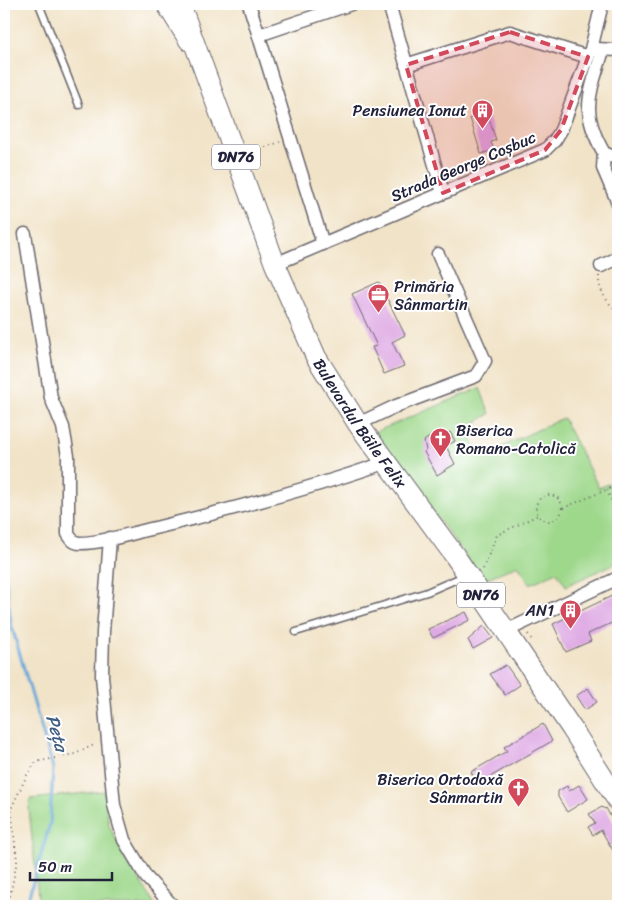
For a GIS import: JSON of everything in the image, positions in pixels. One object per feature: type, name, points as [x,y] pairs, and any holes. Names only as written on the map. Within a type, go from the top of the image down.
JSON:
[{"type":"main road","points":[[166,4],[196,51]]},
{"type":"main road","name":"Bulevardul Băile Felix","points":[[180,4],[275,264],[316,357],[358,424],[475,572],[514,628],[518,650],[618,801]]},
{"type":"street","points":[[248,4],[292,138],[323,244]]},
{"type":"street","points":[[258,35],[351,4]]},
{"type":"street","points":[[389,4],[443,193]]},
{"type":"street","name":"Strada George Coșbuc","points":[[275,264],[545,150],[555,140],[561,130],[594,52],[602,4]]},
{"type":"street","points":[[406,65],[510,32],[594,52],[618,50]]},
{"type":"street","points":[[594,52],[588,102],[589,122],[604,153],[604,168],[618,203]]},
{"type":"street","points":[[604,153],[618,159]]},
{"type":"street","points":[[25,234],[50,398],[62,427],[68,456],[68,534],[74,541],[80,543],[110,538],[239,508],[313,488],[387,462]]},
{"type":"street","points":[[358,424],[396,406],[476,376],[485,361],[438,254]]},
{"type":"street","points":[[601,266],[618,258]]},
{"type":"street","points":[[110,538],[102,658],[107,739],[114,805],[124,840],[146,876],[173,906]]},
{"type":"street","points":[[514,628],[618,578]]},
{"type":"lane","points":[[39,4],[79,105]]},
{"type":"lane","points":[[296,632],[427,592],[475,572]]},
{"type":"path","points":[[236,157],[292,138]]},
{"type":"path","points":[[601,266],[599,282],[604,297],[618,314]]},
{"type":"path","points":[[563,508],[556,496],[543,496],[536,506],[538,515],[545,520],[553,520],[560,516],[563,508],[618,485]]},
{"type":"path","points":[[607,490],[618,515]]},
{"type":"path","points":[[475,572],[497,534],[538,515]]},
{"type":"path","points":[[514,628],[534,641],[518,650]]},
{"type":"path","points":[[8,906],[18,861],[11,809],[27,774],[36,762],[75,754],[107,739]]},
{"type":"highlighted area","points":[[510,32],[588,57],[561,130],[545,150],[443,193],[406,65]]},
{"type":"green space","points":[[480,388],[490,414],[466,428],[480,457],[563,418],[599,488],[618,479],[618,562],[566,586],[557,572],[530,584],[518,565],[483,580],[375,432]]},
{"type":"green space","points":[[104,791],[109,825],[124,856],[156,906],[39,906],[29,809],[30,799]]},
{"type":"building","name":"Pensiunea Ionut","points":[[487,113],[496,140],[491,142],[494,150],[481,154],[470,118]]},
{"type":"building","name":"Primăria Sânmartin","points":[[379,282],[405,335],[392,342],[404,366],[384,374],[372,347],[377,346],[352,294]]},
{"type":"building","name":"Biserica Romano-Catolică","points":[[450,432],[455,441],[446,446],[455,464],[437,475],[424,452],[426,450],[424,441],[431,436],[440,438]]},
{"type":"building","points":[[618,593],[618,620],[588,634],[591,641],[566,652],[553,624]]},
{"type":"building","points":[[466,612],[470,620],[433,638],[428,629]]},
{"type":"building","points":[[484,626],[493,638],[473,649],[468,640]]},
{"type":"building","points":[[506,665],[520,685],[505,695],[490,674]]},
{"type":"building","points":[[588,688],[597,702],[585,710],[576,696]]},
{"type":"building","points":[[543,724],[552,741],[478,784],[471,772],[507,751],[504,747]]},
{"type":"building","points":[[579,785],[588,799],[567,812],[558,797],[558,791],[567,786],[569,791]]},
{"type":"building","points":[[602,807],[606,808],[618,831],[618,859],[601,830],[593,835],[588,827],[595,823],[589,814]]},
{"type":"waterway","name":"Peța","points":[[4,567],[11,624],[53,768],[50,824],[26,906]]},
{"type":"place","name":"Pensiunea Ionut","points":[[483,129]]},
{"type":"place","name":"Primăria Sânmartin","points":[[378,314]]},
{"type":"place","name":"Biserica Romano-Catolică","points":[[440,458]]},
{"type":"place","name":"AN1","points":[[570,629]]},
{"type":"place","name":"Biserica Ortodoxă Sânmartin","points":[[519,807]]}]
